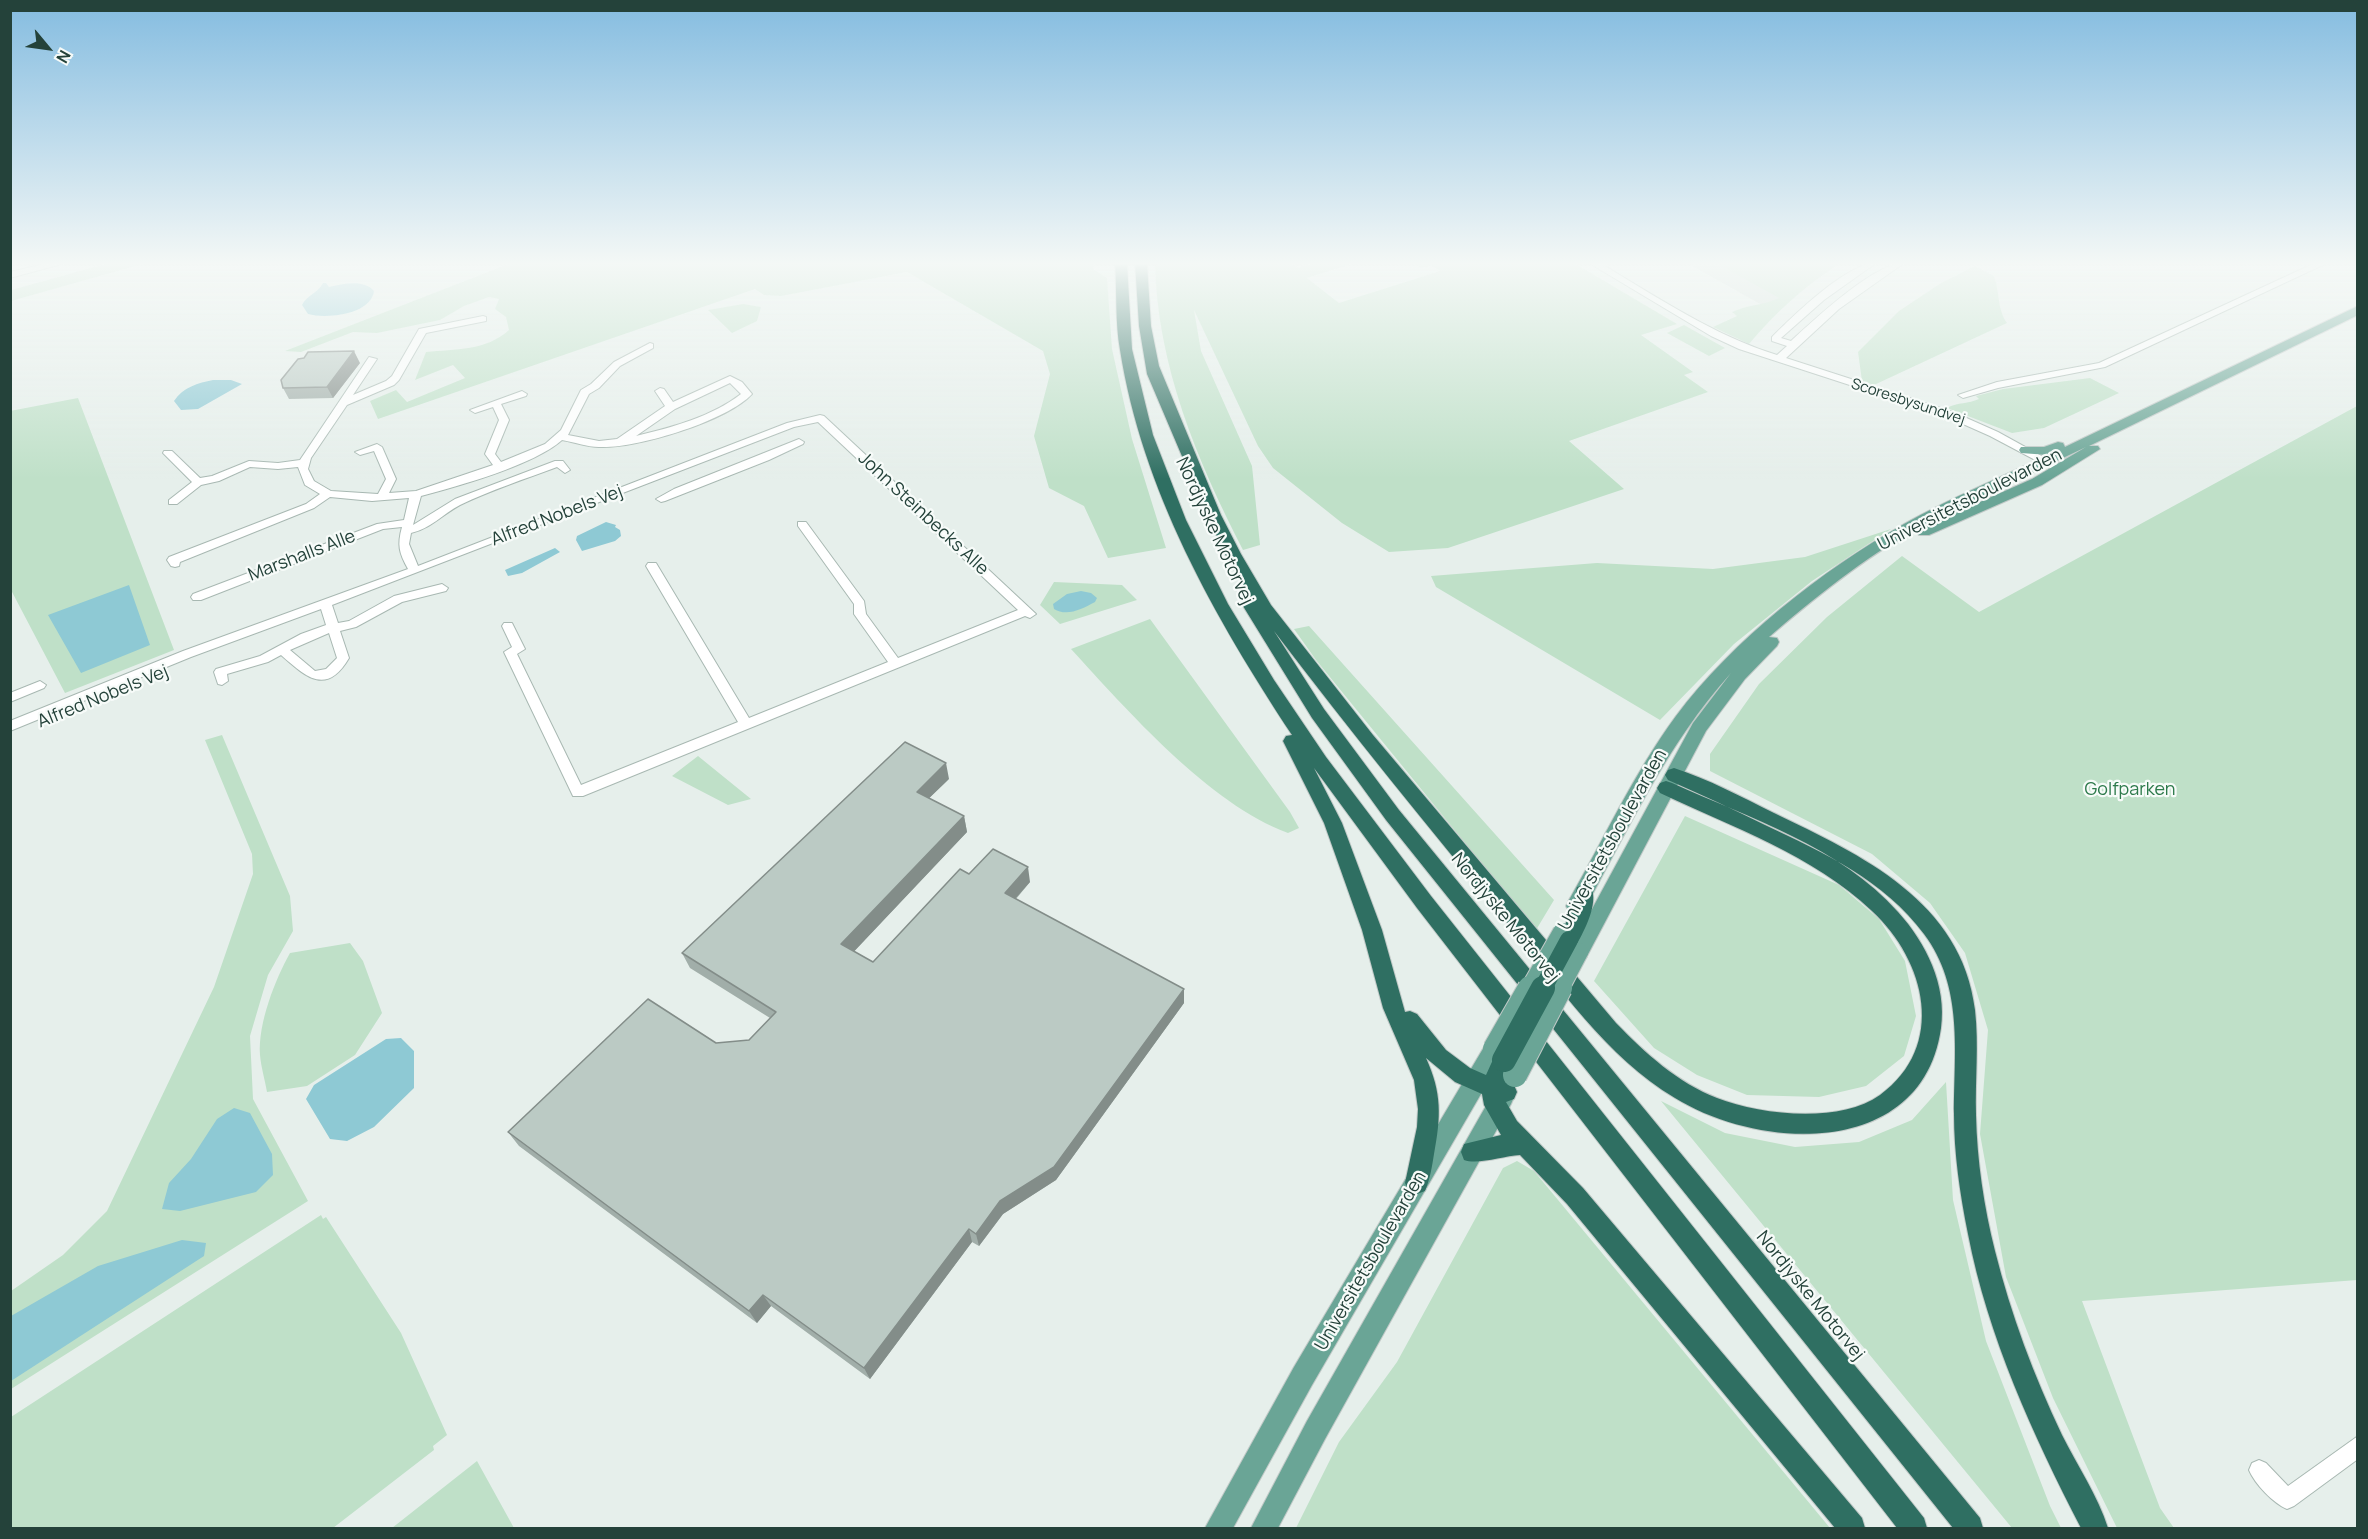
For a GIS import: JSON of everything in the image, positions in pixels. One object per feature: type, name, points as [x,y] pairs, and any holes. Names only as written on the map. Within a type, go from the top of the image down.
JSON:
[{"type":"highway","name":"Nordjyske Motorvej","points":[[1125,335],[1142,419],[1171,502],[1202,570],[1242,643],[1311,752],[1374,837],[1914,1528]]},
{"type":"highway","name":"Nordjyske Motorvej","points":[[1147,335],[1152,365],[1170,432],[1197,501],[1222,554],[1272,643],[1341,746],[1469,910],[1970,1528]]},
{"type":"highway","points":[[1152,365],[1214,515],[1233,554],[1265,608],[1309,668],[1374,749],[1608,1030],[1637,1060],[1673,1087],[1714,1107],[1757,1120],[1801,1125],[1842,1121],[1877,1109],[1905,1089],[1924,1064],[1933,1033],[1933,1001],[1923,968],[1906,936],[1881,906],[1859,887],[1817,860],[1670,781]]},
{"type":"highway","points":[[1242,643],[1333,823],[1387,979],[1393,1008],[1421,1068],[1427,1091],[1428,1127],[1417,1183]]},
{"type":"highway","points":[[1670,781],[1822,843],[1876,875],[1910,903],[1933,929],[1949,955],[1960,980],[1967,1016],[1966,1142],[1983,1250],[2000,1311],[2028,1384],[2073,1487],[2095,1528]]},
{"type":"highway","points":[[1570,941],[1583,905],[1584,893]]},
{"type":"highway","points":[[1387,979],[1421,1039],[1444,1061],[1498,1079],[1509,1128],[1575,1196],[1852,1528]]},
{"type":"highway","points":[[1472,1152],[1503,1145],[1524,1144]]},
{"type":"main road","name":"Universitetsboulevarden","points":[[1584,893],[1665,746],[1704,694],[1743,652],[1813,593],[1901,533],[2097,447],[2133,419],[2307,335]]},
{"type":"main road","points":[[2026,450],[2046,451],[2133,419]]},
{"type":"main road","name":"Universitetsboulevarden","points":[[1264,1528],[1316,1430],[1472,1152],[1498,1079],[1570,941],[1717,701],[1770,642],[1821,597],[1898,542],[1960,517],[2053,465]]},
{"type":"main road","name":"Universitetsboulevarden","points":[[1218,1528],[1303,1377],[1417,1183],[1498,1079],[1570,941]]},
{"type":"street","points":[[342,403],[390,383],[396,378],[420,335]]},
{"type":"street","name":"Scoresbysundvej","points":[[1716,335],[1778,360],[1940,411],[2026,450],[2053,465]]},
{"type":"street","points":[[1779,335],[1775,339],[1793,345]]},
{"type":"street","points":[[1778,360],[1804,335]]},
{"type":"street","points":[[1963,395],[2010,383],[2072,373],[2102,365],[2167,335]]},
{"type":"street","points":[[372,359],[342,403],[303,469],[309,483],[328,494],[356,498],[416,494],[499,467],[542,450],[561,436],[570,424],[585,393],[617,364],[651,346]]},
{"type":"street","points":[[561,436],[599,444],[620,442],[647,437],[699,422],[747,394],[730,379],[671,407],[620,442]]},
{"type":"street","points":[[660,392],[671,407]]},
{"type":"street","points":[[475,410],[522,394]]},
{"type":"street","points":[[496,404],[504,420],[489,454],[499,467]]},
{"type":"street","name":"Alfred Nobels Vej","points":[[10,726],[260,626],[327,605],[791,425],[820,418]]},
{"type":"street","name":"John Steinbecks Alle","points":[[508,626],[519,649],[510,652],[578,792],[895,662],[1028,612],[820,418]]},
{"type":"street","points":[[662,499],[690,485],[745,467],[799,442]]},
{"type":"street","points":[[360,452],[377,447],[391,479],[381,498]]},
{"type":"street","points":[[726,451],[745,467]]},
{"type":"street","points":[[168,453],[198,482]]},
{"type":"street","points":[[173,502],[198,482],[215,479],[249,464],[278,466],[305,463]]},
{"type":"street","name":"Marshalls Alle","points":[[197,597],[381,526],[408,527],[425,524],[444,509],[559,463]]},
{"type":"street","points":[[174,562],[314,508],[328,494]]},
{"type":"street","points":[[415,571],[405,553],[403,544],[416,494]]},
{"type":"street","points":[[802,524],[860,604],[860,614],[895,662]]},
{"type":"street","points":[[652,566],[745,723]]},
{"type":"street","points":[[222,681],[220,672],[264,659],[305,637],[352,624],[398,599],[442,588]]},
{"type":"street","points":[[282,650],[306,673],[317,676],[326,674],[338,666],[343,658],[327,605]]},
{"type":"street","name":"Alfred Nobels Vej","points":[[10,734],[262,633],[294,617]]},
{"type":"street","points":[[10,698],[40,685]]},
{"type":"street","points":[[2259,1470],[2287,1499],[2358,1446]]},
{"type":"green space","points":[[327,335],[346,335],[301,352],[285,351]]},
{"type":"green space","points":[[503,335],[622,335],[378,419],[370,401],[396,390],[407,402],[465,378],[453,365],[415,380],[426,352],[480,345]]},
{"type":"green space","points":[[1015,335],[1111,335],[1112,349],[1132,439],[1166,548],[1108,558],[1084,506],[1049,488],[1034,436],[1050,374],[1043,351]]},
{"type":"green space","points":[[1162,335],[1198,335],[1201,351],[1252,466],[1260,545],[1243,550],[1210,482],[1182,411]]},
{"type":"green space","points":[[1206,335],[1642,335],[1693,372],[1684,375],[1708,392],[1569,441],[1624,489],[1448,548],[1389,552],[1342,523],[1273,468],[1258,446]]},
{"type":"green space","points":[[1670,335],[1702,335],[1725,348],[1709,356]]},
{"type":"green space","points":[[1730,335],[1757,335],[1749,344]]},
{"type":"green space","points":[[1875,335],[1982,335],[1874,385],[1862,381],[1858,352]]},
{"type":"green space","points":[[2090,378],[2119,393],[2044,428],[2012,433],[1947,408],[1979,399],[1976,396],[2003,389]]},
{"type":"green space","points":[[78,398],[174,650],[65,693],[11,590],[10,411]]},
{"type":"green space","name":"Golfparken","points":[[2357,406],[2357,1280],[2082,1301],[2160,1508],[2174,1528],[2117,1528],[2053,1398],[2006,1277],[1980,1134],[1988,1030],[1965,953],[1930,903],[1872,854],[1710,771],[1710,754],[1759,684],[1827,617],[1902,556],[1979,612]]},
{"type":"green space","points":[[1891,529],[1812,581],[1734,644],[1660,720],[1436,587],[1431,576],[1597,563],[1713,569],[1805,557]]},
{"type":"green space","points":[[1054,582],[1122,585],[1137,600],[1060,624],[1040,605]]},
{"type":"green space","points":[[1150,619],[1290,812],[1299,828],[1288,833],[1258,819],[1199,778],[1143,726],[1071,649]]},
{"type":"green space","points":[[1309,626],[1554,900],[1536,930],[1316,660],[1294,629]]},
{"type":"green space","points":[[222,735],[290,896],[293,931],[268,975],[250,1036],[253,1099],[308,1201],[11,1389],[11,1291],[63,1255],[107,1211],[214,987],[253,874],[252,854],[205,740]]},
{"type":"green space","points":[[698,756],[751,799],[728,805],[672,776]]},
{"type":"green space","points":[[1685,816],[1839,885],[1879,919],[1905,961],[1916,1016],[1904,1056],[1866,1086],[1819,1097],[1747,1095],[1697,1075],[1654,1048],[1594,981]]},
{"type":"green space","points":[[350,943],[363,961],[382,1013],[355,1055],[307,1086],[267,1092],[260,1055],[262,1029],[273,989],[290,953]]},
{"type":"green space","points":[[1946,1082],[1953,1200],[1986,1341],[2050,1506],[2061,1528],[2012,1528],[1661,1101],[1725,1133],[1795,1147],[1859,1142],[1912,1120]]},
{"type":"green space","points":[[1517,1161],[1534,1171],[1830,1528],[1296,1528],[1339,1442],[1397,1362],[1503,1168]]},
{"type":"green space","points":[[321,1215],[323,1219],[326,1217],[401,1333],[447,1435],[433,1446],[434,1450],[333,1528],[11,1528],[11,1417]]},
{"type":"green space","points":[[477,1461],[514,1528],[392,1528]]},
{"type":"water","points":[[213,380],[231,380],[242,384],[198,409],[181,410],[174,401],[186,389]]},
{"type":"water","points":[[606,522],[616,525],[621,536],[615,541],[582,551],[576,540],[577,536]]},
{"type":"water","points":[[555,548],[560,552],[522,573],[508,576],[505,570]]},
{"type":"water","points":[[129,585],[150,645],[81,673],[48,615]]},
{"type":"water","points":[[1081,591],[1091,593],[1097,598],[1095,602],[1069,612],[1054,609],[1053,604],[1067,594]]},
{"type":"water","points":[[401,1038],[414,1051],[414,1088],[374,1127],[347,1141],[330,1139],[306,1099],[314,1085],[386,1039]]},
{"type":"water","points":[[234,1108],[250,1113],[272,1154],[273,1175],[256,1192],[180,1211],[162,1209],[169,1183],[191,1159],[217,1119]]},
{"type":"water","points":[[182,1240],[206,1243],[204,1256],[11,1381],[11,1316],[98,1266]]},
{"type":"building","points":[[354,351],[327,387],[283,388],[281,380],[298,359],[304,358],[308,352]]},
{"type":"building","points":[[905,742],[946,763],[917,792],[964,816],[841,944],[873,962],[960,869],[969,874],[993,849],[1028,867],[1005,893],[1184,989],[1054,1167],[1000,1201],[976,1234],[969,1229],[864,1368],[763,1295],[749,1311],[508,1132],[648,999],[716,1043],[749,1040],[776,1012],[682,953]]}]
